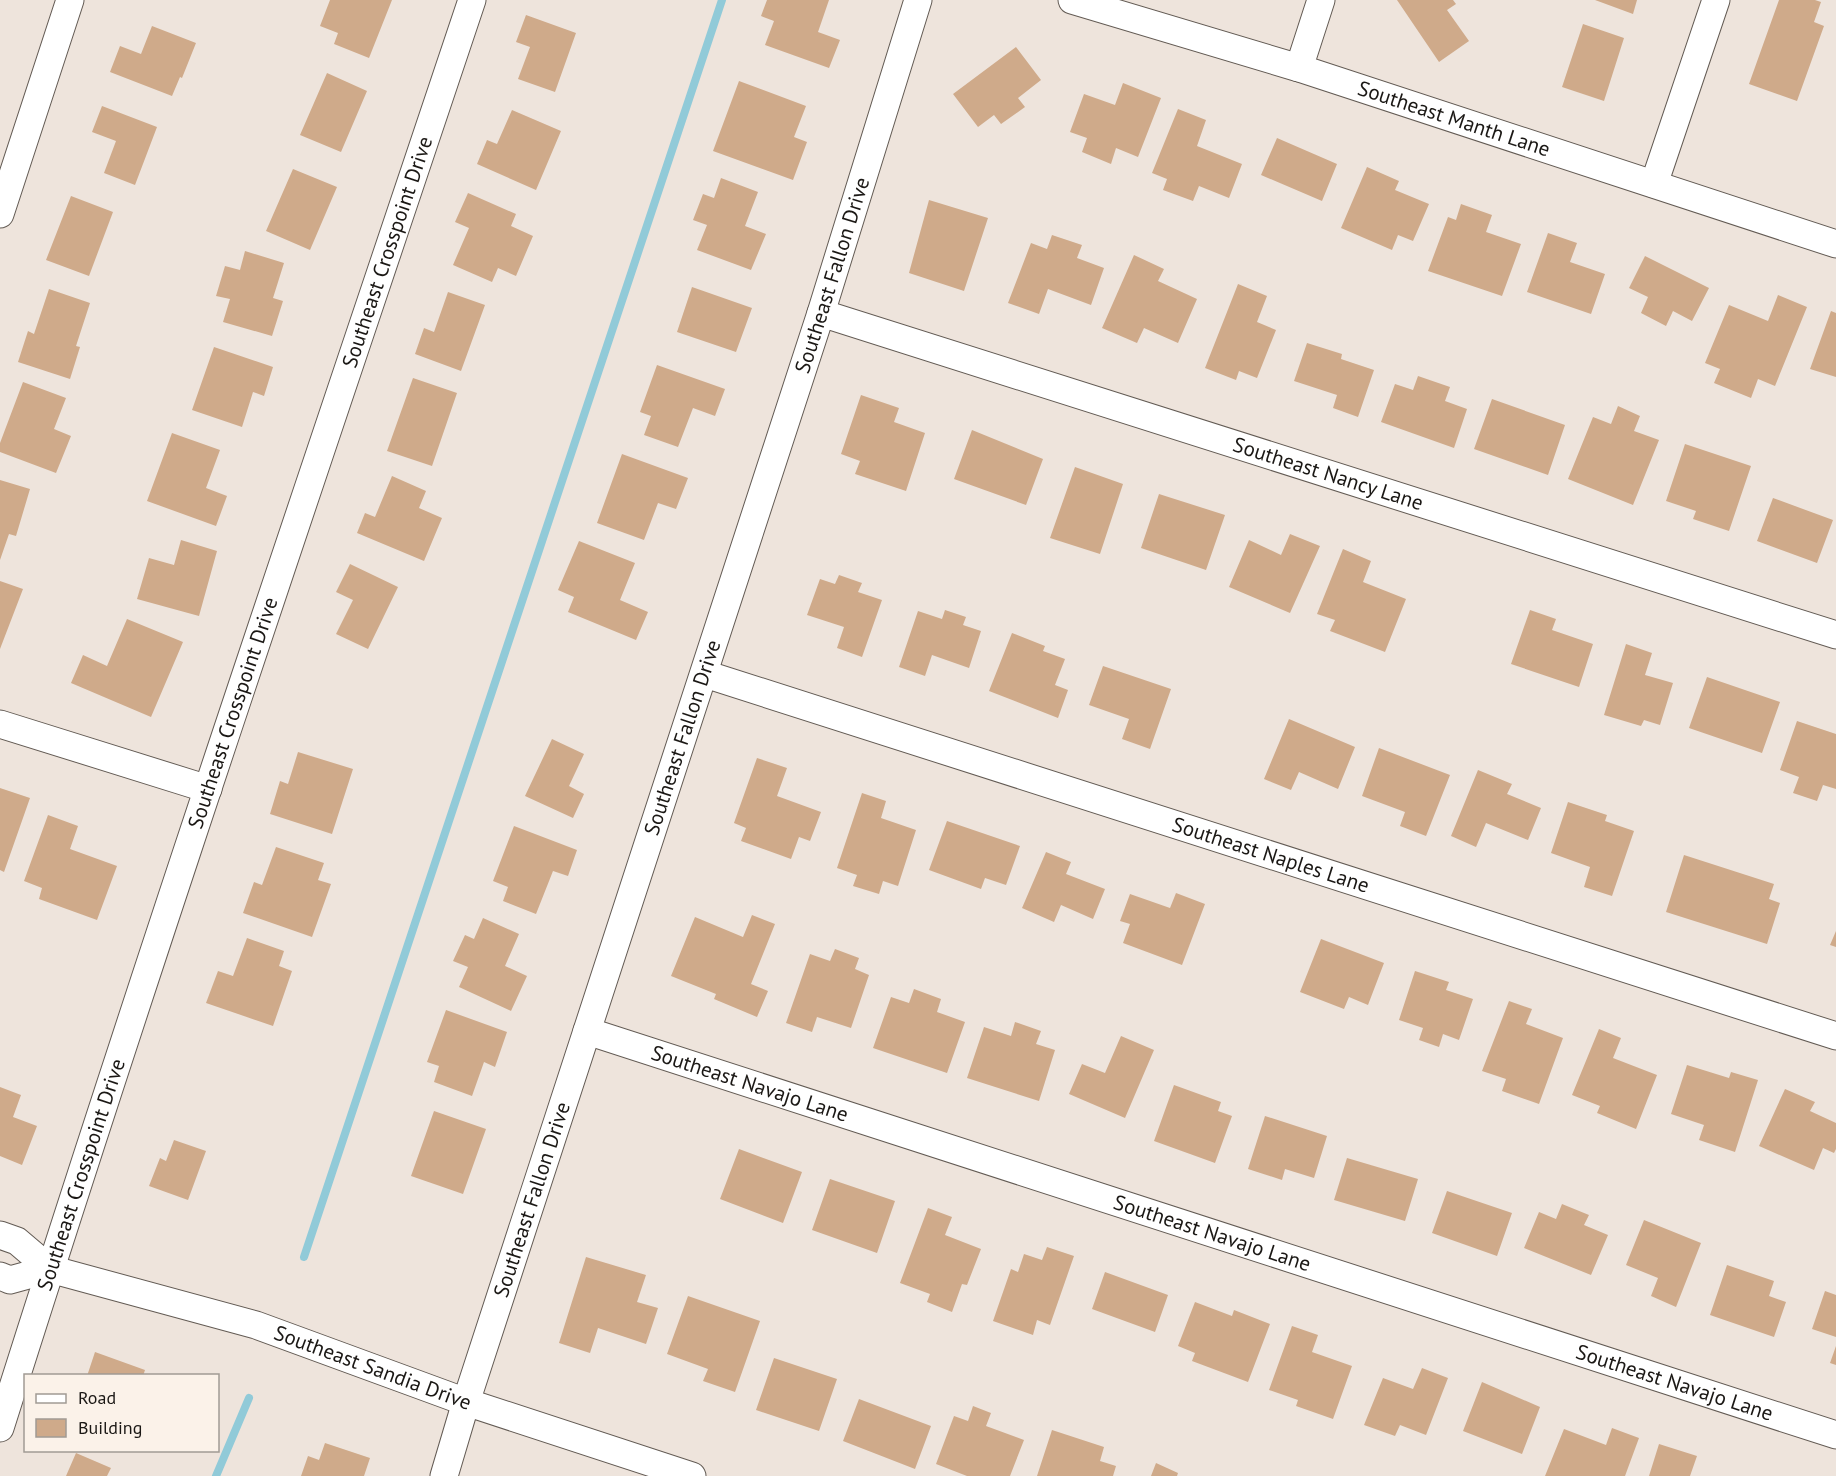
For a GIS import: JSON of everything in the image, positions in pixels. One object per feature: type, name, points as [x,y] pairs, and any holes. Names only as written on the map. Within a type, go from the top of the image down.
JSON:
[{"type":"street","points":[[0,214],[70,0]]},
{"type":"street","name":"Southeast Crosspoint Drive","points":[[0,1428],[208,789],[472,0]]},
{"type":"street","name":"Southeast Fallon Drive","points":[[444,1476],[466,1402],[821,314],[918,0]]},
{"type":"street","name":"Southeast Manth Lane","points":[[1072,0],[1299,68],[1836,244]]},
{"type":"street","points":[[1299,68],[1320,0]]},
{"type":"street","points":[[1654,184],[1716,0]]},
{"type":"street","name":"Southeast Nancy Lane","points":[[821,314],[1836,635]]},
{"type":"street","name":"Southeast Naples Lane","points":[[705,674],[1836,1036]]},
{"type":"street","points":[[0,724],[208,789]]},
{"type":"street","name":"Southeast Navajo Lane","points":[[587,1031],[1836,1435]]},
{"type":"street","name":"Southeast Sandia Drive","points":[[0,1235],[18,1241],[50,1269],[256,1324],[466,1402],[692,1476]]},
{"type":"street","points":[[0,1276],[10,1280],[50,1269]]},
{"type":"building","points":[[330,0],[392,0],[369,58],[334,44],[338,33],[320,26]]},
{"type":"building","points":[[767,0],[829,0],[818,32],[840,40],[829,68],[765,45],[774,21],[761,16]]},
{"type":"building","points":[[1397,0],[1453,0],[1456,4],[1447,10],[1469,41],[1439,62]]},
{"type":"building","points":[[1595,0],[1637,0],[1633,14]]},
{"type":"building","points":[[1779,0],[1821,2],[1814,22],[1824,26],[1797,101],[1749,84]]},
{"type":"building","points":[[526,15],[576,33],[555,92],[518,79],[530,47],[516,42]]},
{"type":"building","points":[[1583,24],[1624,38],[1604,101],[1562,87]]},
{"type":"building","points":[[152,26],[196,43],[172,96],[110,72],[120,46],[141,54]]},
{"type":"building","points":[[1016,47],[1041,80],[1018,98],[1025,107],[1001,124],[994,115],[978,127],[953,94]]},
{"type":"building","points":[[327,73],[367,91],[341,152],[300,135]]},
{"type":"building","points":[[739,81],[806,106],[794,137],[807,142],[793,180],[713,151]]},
{"type":"building","points":[[1123,83],[1161,98],[1138,157],[1116,148],[1111,164],[1082,152],[1087,138],[1070,132],[1084,94],[1115,105]]},
{"type":"building","points":[[102,106],[157,127],[135,185],[104,173],[116,141],[92,132]]},
{"type":"building","points":[[1178,109],[1206,120],[1197,146],[1242,164],[1229,198],[1199,186],[1193,201],[1163,190],[1167,179],[1152,173]]},
{"type":"building","points":[[512,110],[561,131],[536,190],[477,164],[487,140],[497,144]]},
{"type":"building","points":[[1277,138],[1337,164],[1322,201],[1261,175]]},
{"type":"building","points":[[1367,167],[1399,181],[1395,190],[1429,204],[1413,241],[1398,235],[1392,250],[1341,228]]},
{"type":"building","points":[[293,169],[337,187],[310,250],[266,231]]},
{"type":"building","points":[[721,178],[758,192],[745,226],[766,234],[751,270],[697,250],[707,225],[693,220],[703,194],[714,198]]},
{"type":"building","points":[[468,193],[516,214],[511,226],[533,236],[516,276],[498,268],[492,282],[453,265],[469,228],[455,222]]},
{"type":"building","points":[[71,196],[113,212],[89,276],[46,260]]},
{"type":"building","points":[[929,200],[988,218],[964,291],[909,273]]},
{"type":"building","points":[[1461,204],[1492,215],[1486,232],[1521,244],[1502,296],[1428,271],[1448,217],[1456,220]]},
{"type":"building","points":[[1548,233],[1577,243],[1570,262],[1605,274],[1591,314],[1527,292]]},
{"type":"building","points":[[1052,235],[1082,245],[1077,258],[1104,268],[1091,305],[1048,289],[1039,314],[1008,303],[1031,243],[1047,249]]},
{"type":"building","points":[[245,251],[284,263],[273,298],[283,301],[272,336],[223,322],[230,299],[216,296],[225,266],[240,270]]},
{"type":"building","points":[[1134,255],[1164,269],[1158,281],[1197,299],[1178,343],[1144,328],[1137,343],[1102,328]]},
{"type":"building","points":[[1645,256],[1709,288],[1692,321],[1673,311],[1666,326],[1641,313],[1648,297],[1629,288]]},
{"type":"building","points":[[1238,284],[1267,296],[1257,322],[1276,330],[1257,378],[1239,371],[1236,380],[1205,368]]},
{"type":"building","points":[[692,287],[752,308],[736,352],[677,332]]},
{"type":"building","points":[[49,289],[90,303],[76,346],[80,347],[70,379],[18,362],[28,331],[34,334]]},
{"type":"building","points":[[448,292],[485,305],[461,371],[415,354],[424,328],[434,332]]},
{"type":"building","points":[[1778,295],[1807,307],[1775,386],[1758,379],[1751,398],[1714,383],[1720,369],[1705,363],[1729,305],[1768,321]]},
{"type":"building","points":[[1831,311],[1836,313],[1836,377],[1810,369]]},
{"type":"building","points":[[1307,343],[1342,354],[1341,359],[1374,370],[1358,417],[1333,408],[1337,395],[1294,381]]},
{"type":"building","points":[[214,347],[273,367],[264,396],[253,392],[242,427],[192,410]]},
{"type":"building","points":[[657,365],[725,389],[715,416],[693,408],[678,447],[644,435],[651,416],[640,412]]},
{"type":"building","points":[[1418,376],[1450,387],[1445,401],[1467,409],[1454,448],[1381,422],[1395,384],[1413,390]]},
{"type":"building","points":[[413,378],[457,393],[432,466],[387,451]]},
{"type":"building","points":[[23,382],[66,398],[54,429],[71,436],[56,473],[0,452],[0,443]]},
{"type":"building","points":[[861,395],[899,408],[894,422],[925,433],[906,491],[855,474],[860,461],[841,454]]},
{"type":"building","points":[[1492,399],[1565,425],[1548,475],[1474,449]]},
{"type":"building","points":[[1618,406],[1640,416],[1634,431],[1659,440],[1633,505],[1568,479],[1593,417],[1611,424]]},
{"type":"building","points":[[972,430],[1043,459],[1026,505],[954,479]]},
{"type":"building","points":[[172,433],[220,450],[206,488],[227,496],[216,526],[147,501]]},
{"type":"building","points":[[1685,444],[1751,466],[1729,531],[1693,519],[1696,511],[1666,501]]},
{"type":"building","points":[[622,454],[688,478],[676,509],[658,503],[644,540],[597,523]]},
{"type":"building","points":[[1075,467],[1123,484],[1100,554],[1050,538]]},
{"type":"building","points":[[392,476],[426,491],[419,508],[442,518],[424,561],[357,533],[365,513],[375,517]]},
{"type":"building","points":[[0,480],[30,489],[16,536],[9,534],[0,560]]},
{"type":"building","points":[[1159,494],[1225,515],[1206,570],[1141,548]]},
{"type":"building","points":[[1773,498],[1833,520],[1817,563],[1757,541]]},
{"type":"building","points":[[1290,534],[1320,546],[1290,613],[1229,587],[1249,540],[1281,555]]},
{"type":"building","points":[[181,540],[217,551],[199,616],[137,599],[149,558],[174,565]]},
{"type":"building","points":[[579,541],[635,563],[620,600],[648,612],[636,640],[568,612],[574,597],[558,590]]},
{"type":"building","points":[[1343,549],[1371,561],[1363,582],[1406,599],[1385,652],[1330,631],[1335,620],[1317,614]]},
{"type":"building","points":[[350,564],[398,587],[368,649],[336,634],[353,600],[336,592]]},
{"type":"building","points":[[839,575],[862,583],[858,592],[882,600],[862,657],[837,648],[844,627],[807,615],[820,579],[835,584]]},
{"type":"building","points":[[0,581],[23,589],[0,649]]},
{"type":"building","points":[[945,610],[966,617],[963,625],[981,631],[969,668],[932,655],[925,676],[899,667],[918,611],[942,619]]},
{"type":"building","points":[[1530,610],[1556,619],[1552,630],[1593,644],[1579,687],[1511,664]]},
{"type":"building","points":[[127,619],[183,642],[151,717],[71,683],[83,655],[107,666]]},
{"type":"building","points":[[1012,633],[1045,646],[1043,651],[1065,659],[1055,685],[1068,690],[1058,718],[989,691]]},
{"type":"building","points":[[1626,644],[1652,653],[1645,675],[1673,683],[1660,725],[1644,720],[1641,726],[1604,715]]},
{"type":"building","points":[[1103,666],[1171,689],[1150,749],[1122,739],[1129,719],[1089,705]]},
{"type":"building","points":[[1707,677],[1780,702],[1762,753],[1689,728]]},
{"type":"building","points":[[1289,719],[1355,747],[1338,789],[1299,772],[1291,790],[1264,779]]},
{"type":"building","points":[[1797,721],[1836,734],[1836,789],[1823,785],[1817,801],[1793,793],[1799,777],[1780,770]]},
{"type":"building","points":[[552,739],[584,754],[569,786],[584,794],[573,818],[525,796]]},
{"type":"building","points":[[1379,748],[1450,775],[1426,836],[1400,826],[1405,812],[1362,796]]},
{"type":"building","points":[[298,752],[353,769],[332,834],[270,814],[280,781],[288,784]]},
{"type":"building","points":[[757,758],[787,768],[777,796],[821,812],[810,841],[799,837],[791,859],[741,841],[746,828],[734,823]]},
{"type":"building","points":[[1478,770],[1512,784],[1507,794],[1541,808],[1528,840],[1486,823],[1476,847],[1451,836]]},
{"type":"building","points":[[0,788],[30,798],[4,872],[0,870]]},
{"type":"building","points":[[862,793],[886,801],[881,818],[916,830],[898,886],[883,881],[879,894],[853,886],[857,875],[837,868]]},
{"type":"building","points":[[1568,802],[1607,815],[1605,821],[1634,831],[1612,896],[1584,887],[1590,867],[1551,853]]},
{"type":"building","points":[[48,815],[78,826],[70,849],[117,866],[97,920],[39,899],[42,888],[24,881]]},
{"type":"building","points":[[947,821],[1020,846],[1006,885],[985,878],[981,889],[929,870]]},
{"type":"building","points":[[514,826],[577,850],[568,876],[553,871],[536,914],[503,901],[508,887],[493,881]]},
{"type":"building","points":[[276,847],[324,863],[318,880],[331,884],[312,937],[243,913],[254,882],[262,885]]},
{"type":"building","points":[[1046,852],[1071,862],[1066,874],[1105,889],[1093,919],[1061,905],[1054,922],[1022,908]]},
{"type":"building","points":[[1684,855],[1774,884],[1769,899],[1780,903],[1767,944],[1666,912]]},
{"type":"building","points":[[1176,893],[1205,904],[1182,965],[1123,943],[1130,924],[1120,921],[1130,894],[1170,908]]},
{"type":"building","points":[[752,915],[775,924],[751,984],[768,991],[757,1017],[714,999],[716,994],[671,976],[695,917],[743,937]]},
{"type":"building","points":[[483,918],[519,934],[505,966],[527,976],[511,1011],[459,987],[468,967],[453,961],[465,935],[474,939]]},
{"type":"building","points":[[1836,931],[1836,947],[1830,945]]},
{"type":"building","points":[[247,938],[284,951],[279,966],[292,971],[273,1026],[206,1003],[218,971],[233,976]]},
{"type":"building","points":[[1321,939],[1384,963],[1368,1005],[1349,997],[1344,1009],[1300,992]]},
{"type":"building","points":[[835,949],[859,958],[855,969],[869,975],[851,1028],[817,1017],[812,1032],[786,1023],[810,954],[830,961]]},
{"type":"building","points":[[1415,971],[1449,982],[1446,990],[1473,999],[1459,1040],[1443,1034],[1439,1047],[1419,1040],[1423,1028],[1399,1020]]},
{"type":"building","points":[[914,989],[941,999],[937,1012],[965,1022],[947,1073],[873,1048],[891,997],[909,1003]]},
{"type":"building","points":[[1509,1001],[1532,1009],[1526,1024],[1563,1038],[1539,1104],[1502,1091],[1506,1079],[1482,1071]]},
{"type":"building","points":[[446,1010],[507,1032],[495,1067],[484,1062],[472,1096],[434,1082],[439,1066],[427,1062]]},
{"type":"building","points":[[1015,1022],[1041,1031],[1036,1044],[1055,1050],[1039,1101],[967,1078],[984,1027],[1011,1036]]},
{"type":"building","points":[[1599,1029],[1621,1038],[1613,1058],[1657,1075],[1636,1129],[1597,1113],[1600,1106],[1572,1095]]},
{"type":"building","points":[[1121,1036],[1154,1050],[1125,1118],[1069,1094],[1082,1064],[1105,1073]]},
{"type":"building","points":[[1687,1065],[1729,1078],[1731,1072],[1758,1080],[1735,1152],[1699,1140],[1704,1125],[1671,1114]]},
{"type":"building","points":[[1174,1085],[1221,1102],[1218,1111],[1232,1116],[1215,1163],[1154,1141]]},
{"type":"building","points":[[0,1087],[21,1095],[13,1117],[37,1126],[22,1165],[0,1156]]},
{"type":"building","points":[[1785,1089],[1815,1102],[1810,1111],[1836,1123],[1836,1149],[1834,1153],[1823,1148],[1814,1170],[1759,1146]]},
{"type":"building","points":[[434,1111],[486,1129],[463,1194],[411,1176]]},
{"type":"building","points":[[1265,1116],[1327,1136],[1314,1178],[1285,1169],[1282,1180],[1248,1169]]},
{"type":"building","points":[[174,1140],[206,1151],[188,1200],[149,1186],[160,1158],[166,1161]]},
{"type":"building","points":[[739,1149],[802,1172],[783,1223],[720,1199]]},
{"type":"building","points":[[1347,1158],[1418,1179],[1405,1221],[1334,1200]]},
{"type":"building","points":[[830,1179],[895,1201],[877,1253],[812,1230]]},
{"type":"building","points":[[1447,1191],[1512,1213],[1497,1256],[1432,1233]]},
{"type":"building","points":[[1562,1204],[1589,1215],[1584,1225],[1608,1235],[1591,1275],[1524,1248],[1539,1212],[1556,1219]]},
{"type":"building","points":[[928,1208],[952,1217],[945,1235],[981,1249],[967,1285],[962,1284],[952,1312],[927,1302],[930,1294],[900,1283]]},
{"type":"building","points":[[1644,1220],[1701,1243],[1676,1307],[1651,1296],[1658,1278],[1626,1265]]},
{"type":"building","points":[[1047,1247],[1074,1256],[1050,1325],[1037,1320],[1033,1335],[993,1321],[1011,1269],[1018,1272],[1024,1254],[1042,1260]]},
{"type":"building","points":[[586,1257],[646,1275],[637,1302],[658,1308],[646,1344],[598,1328],[590,1353],[559,1343]]},
{"type":"building","points":[[1727,1265],[1774,1281],[1769,1296],[1786,1302],[1774,1337],[1710,1315]]},
{"type":"building","points":[[1105,1272],[1168,1295],[1155,1332],[1092,1309]]},
{"type":"building","points":[[1825,1291],[1836,1295],[1836,1337],[1812,1329]]},
{"type":"building","points":[[688,1296],[760,1321],[735,1392],[703,1381],[708,1369],[667,1354]]},
{"type":"building","points":[[1195,1302],[1232,1316],[1234,1310],[1270,1324],[1248,1382],[1192,1361],[1195,1353],[1178,1346]]},
{"type":"building","points":[[1292,1326],[1318,1335],[1312,1352],[1352,1366],[1333,1419],[1296,1406],[1298,1400],[1269,1390]]},
{"type":"building","points":[[1836,1346],[1836,1365],[1830,1363]]},
{"type":"building","points":[[95,1352],[145,1370],[144,1374],[88,1374]]},
{"type":"building","points":[[774,1358],[837,1379],[819,1431],[756,1410]]},
{"type":"building","points":[[1422,1368],[1448,1378],[1426,1435],[1400,1425],[1395,1436],[1364,1425],[1383,1378],[1413,1389]]},
{"type":"building","points":[[1482,1382],[1540,1407],[1522,1454],[1463,1431]]},
{"type":"building","points":[[859,1399],[931,1426],[915,1469],[843,1441]]},
{"type":"building","points":[[973,1406],[991,1413],[986,1426],[1024,1440],[1010,1476],[967,1476],[936,1464],[954,1416],[968,1421]]},
{"type":"building","points":[[1612,1428],[1639,1438],[1625,1476],[1545,1476],[1564,1429],[1606,1445]]},
{"type":"building","points":[[1052,1430],[1104,1447],[1100,1461],[1116,1466],[1113,1476],[1037,1476]]},
{"type":"building","points":[[325,1443],[370,1458],[364,1476],[301,1476],[308,1456],[319,1460]]},
{"type":"building","points":[[1659,1444],[1697,1456],[1690,1476],[1649,1476]]},
{"type":"building","points":[[76,1453],[111,1468],[107,1476],[66,1476]]},
{"type":"building","points":[[1156,1463],[1178,1473],[1177,1476],[1151,1476]]},
{"type":"waterway","points":[[304,1257],[722,0]]},
{"type":"waterway","points":[[216,1476],[249,1398]]}]
